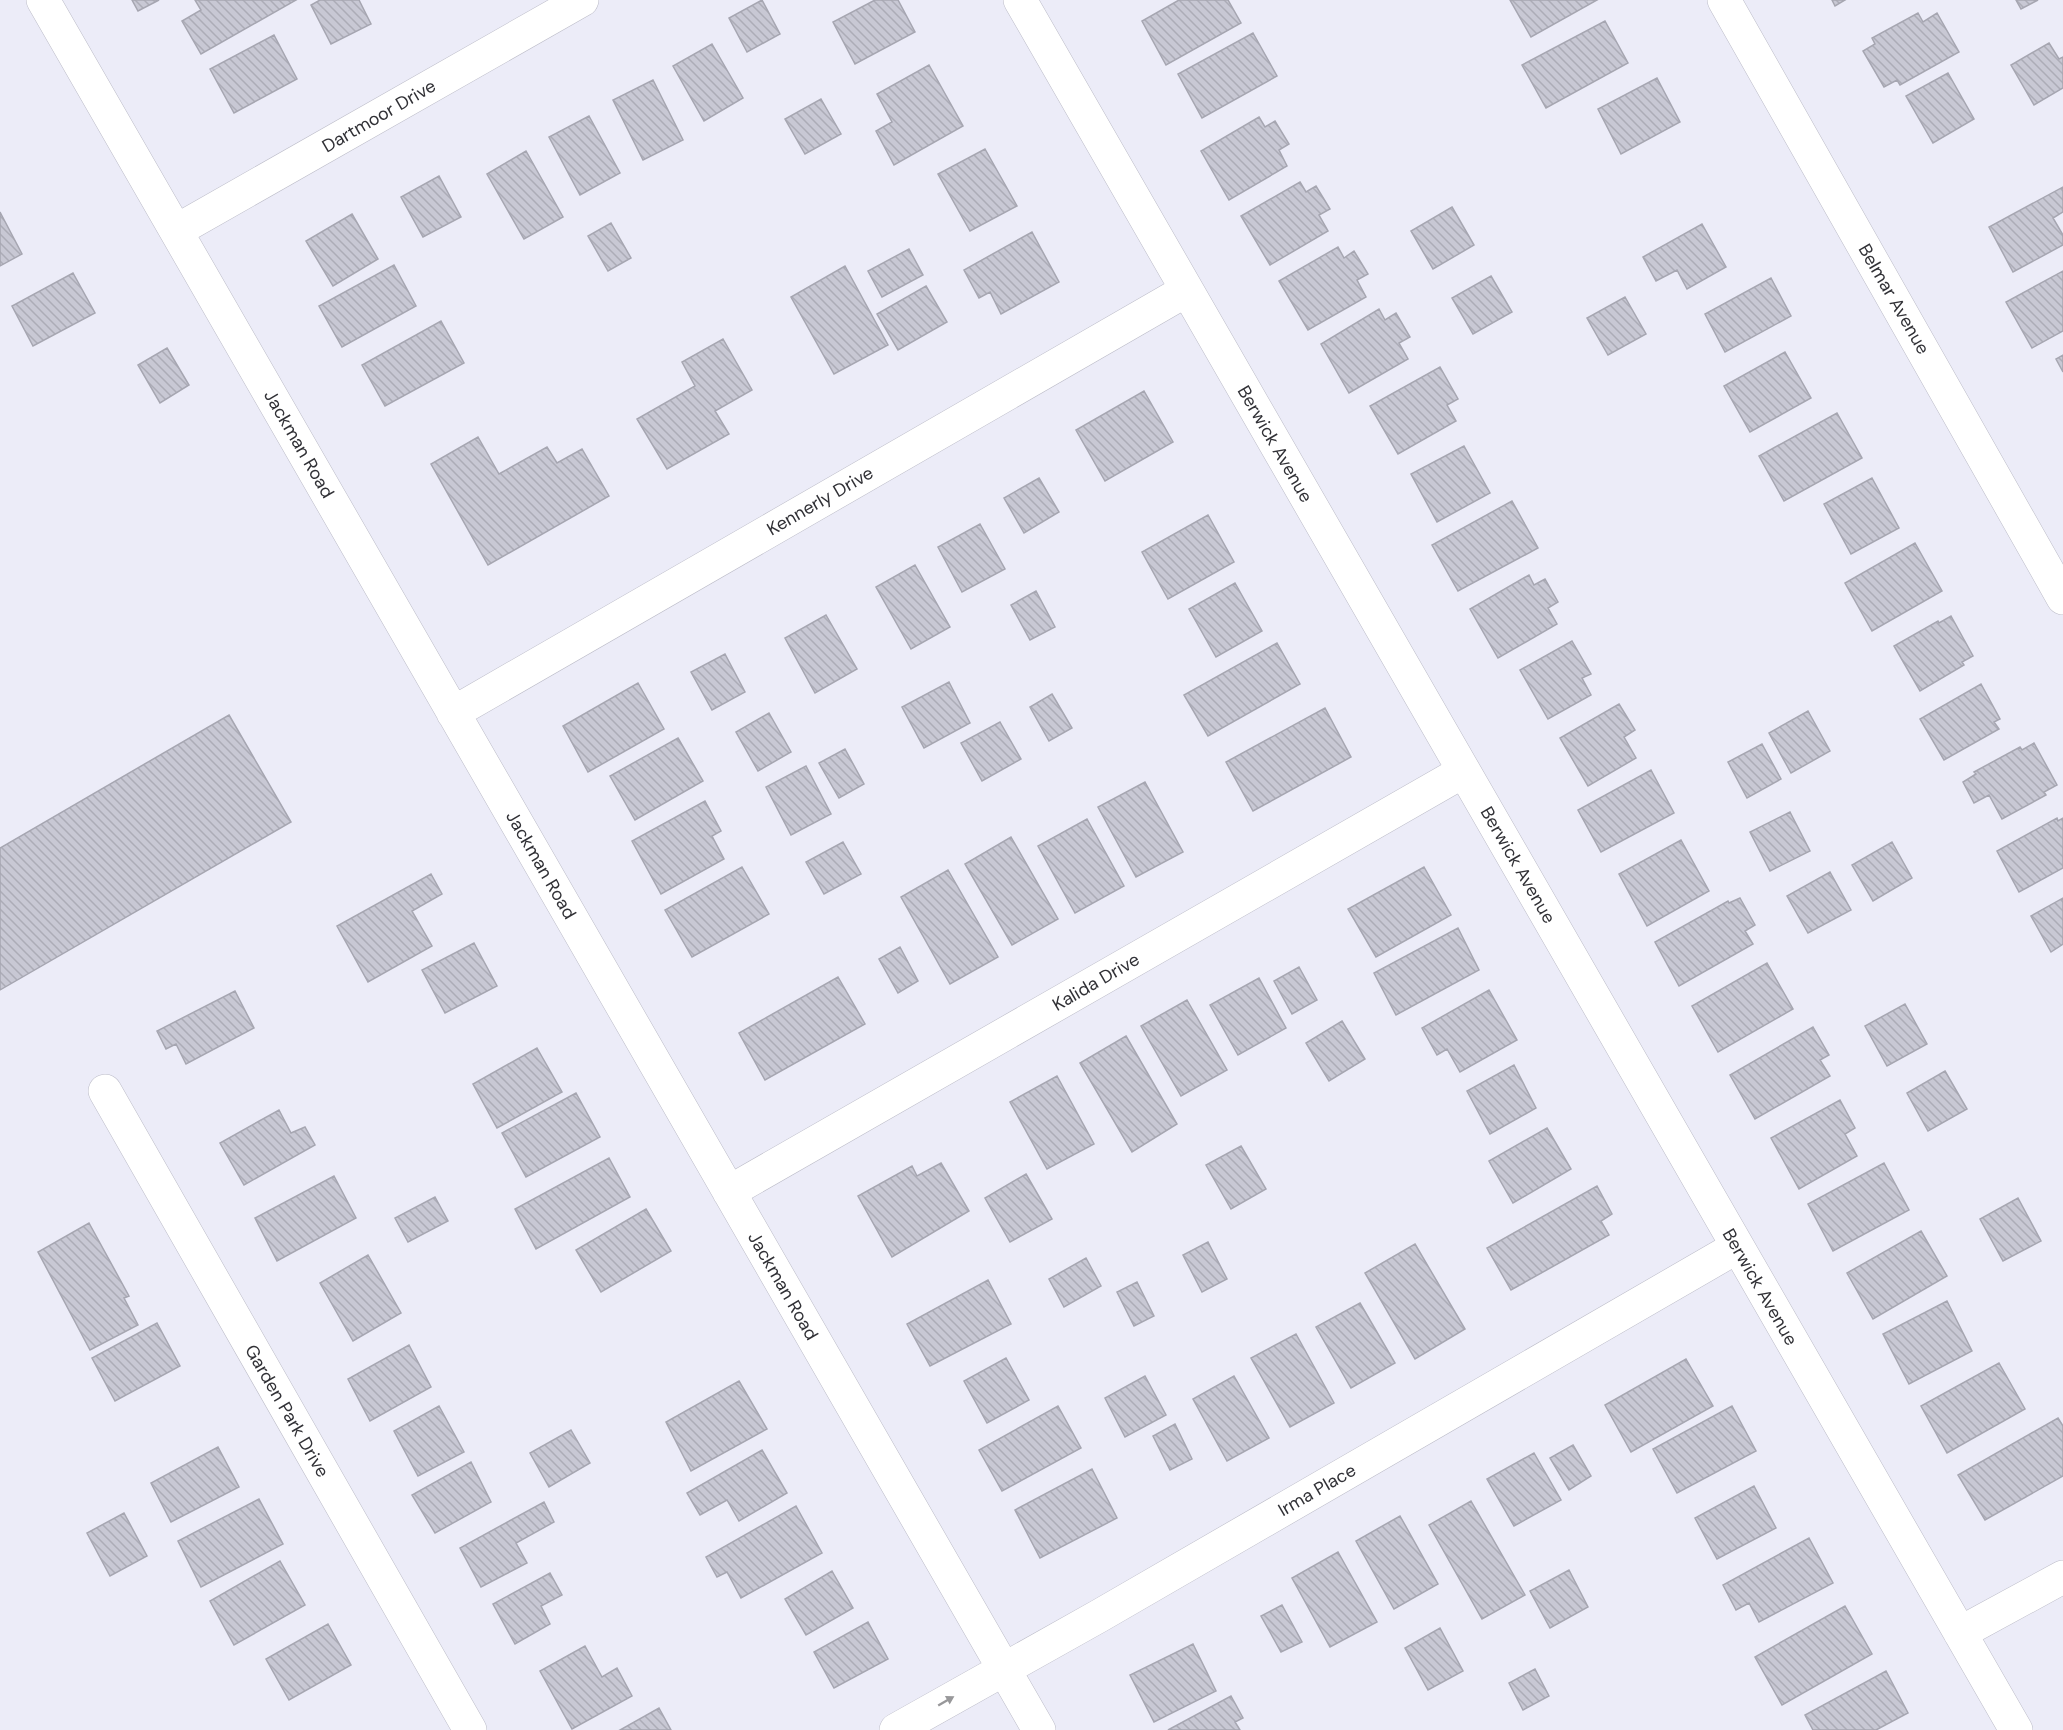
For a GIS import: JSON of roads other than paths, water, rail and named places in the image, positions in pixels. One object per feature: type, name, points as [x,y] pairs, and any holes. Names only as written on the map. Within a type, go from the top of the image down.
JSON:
[{"type":"street","name":"Jackman Road","points":[[43,0],[1039,1730]]},
{"type":"street","name":"Dartmoor Drive","points":[[176,231],[582,0]]},
{"type":"street","name":"Berwick Avenue","points":[[1020,0],[2016,1730]]},
{"type":"street","name":"Belmar Avenue","points":[[1724,0],[2063,598]]},
{"type":"street","name":"Kennerly Drive","points":[[453,713],[1188,290]]},
{"type":"street","name":"Kalida Drive","points":[[729,1192],[1464,771]]},
{"type":"street","name":"Garden Park Drive","points":[[105,1091],[470,1730]]},
{"type":"street","name":"Irma Place","points":[[896,1730],[1099,1616],[1737,1247]]},
{"type":"street","points":[[1960,1633],[2063,1577]]}]
